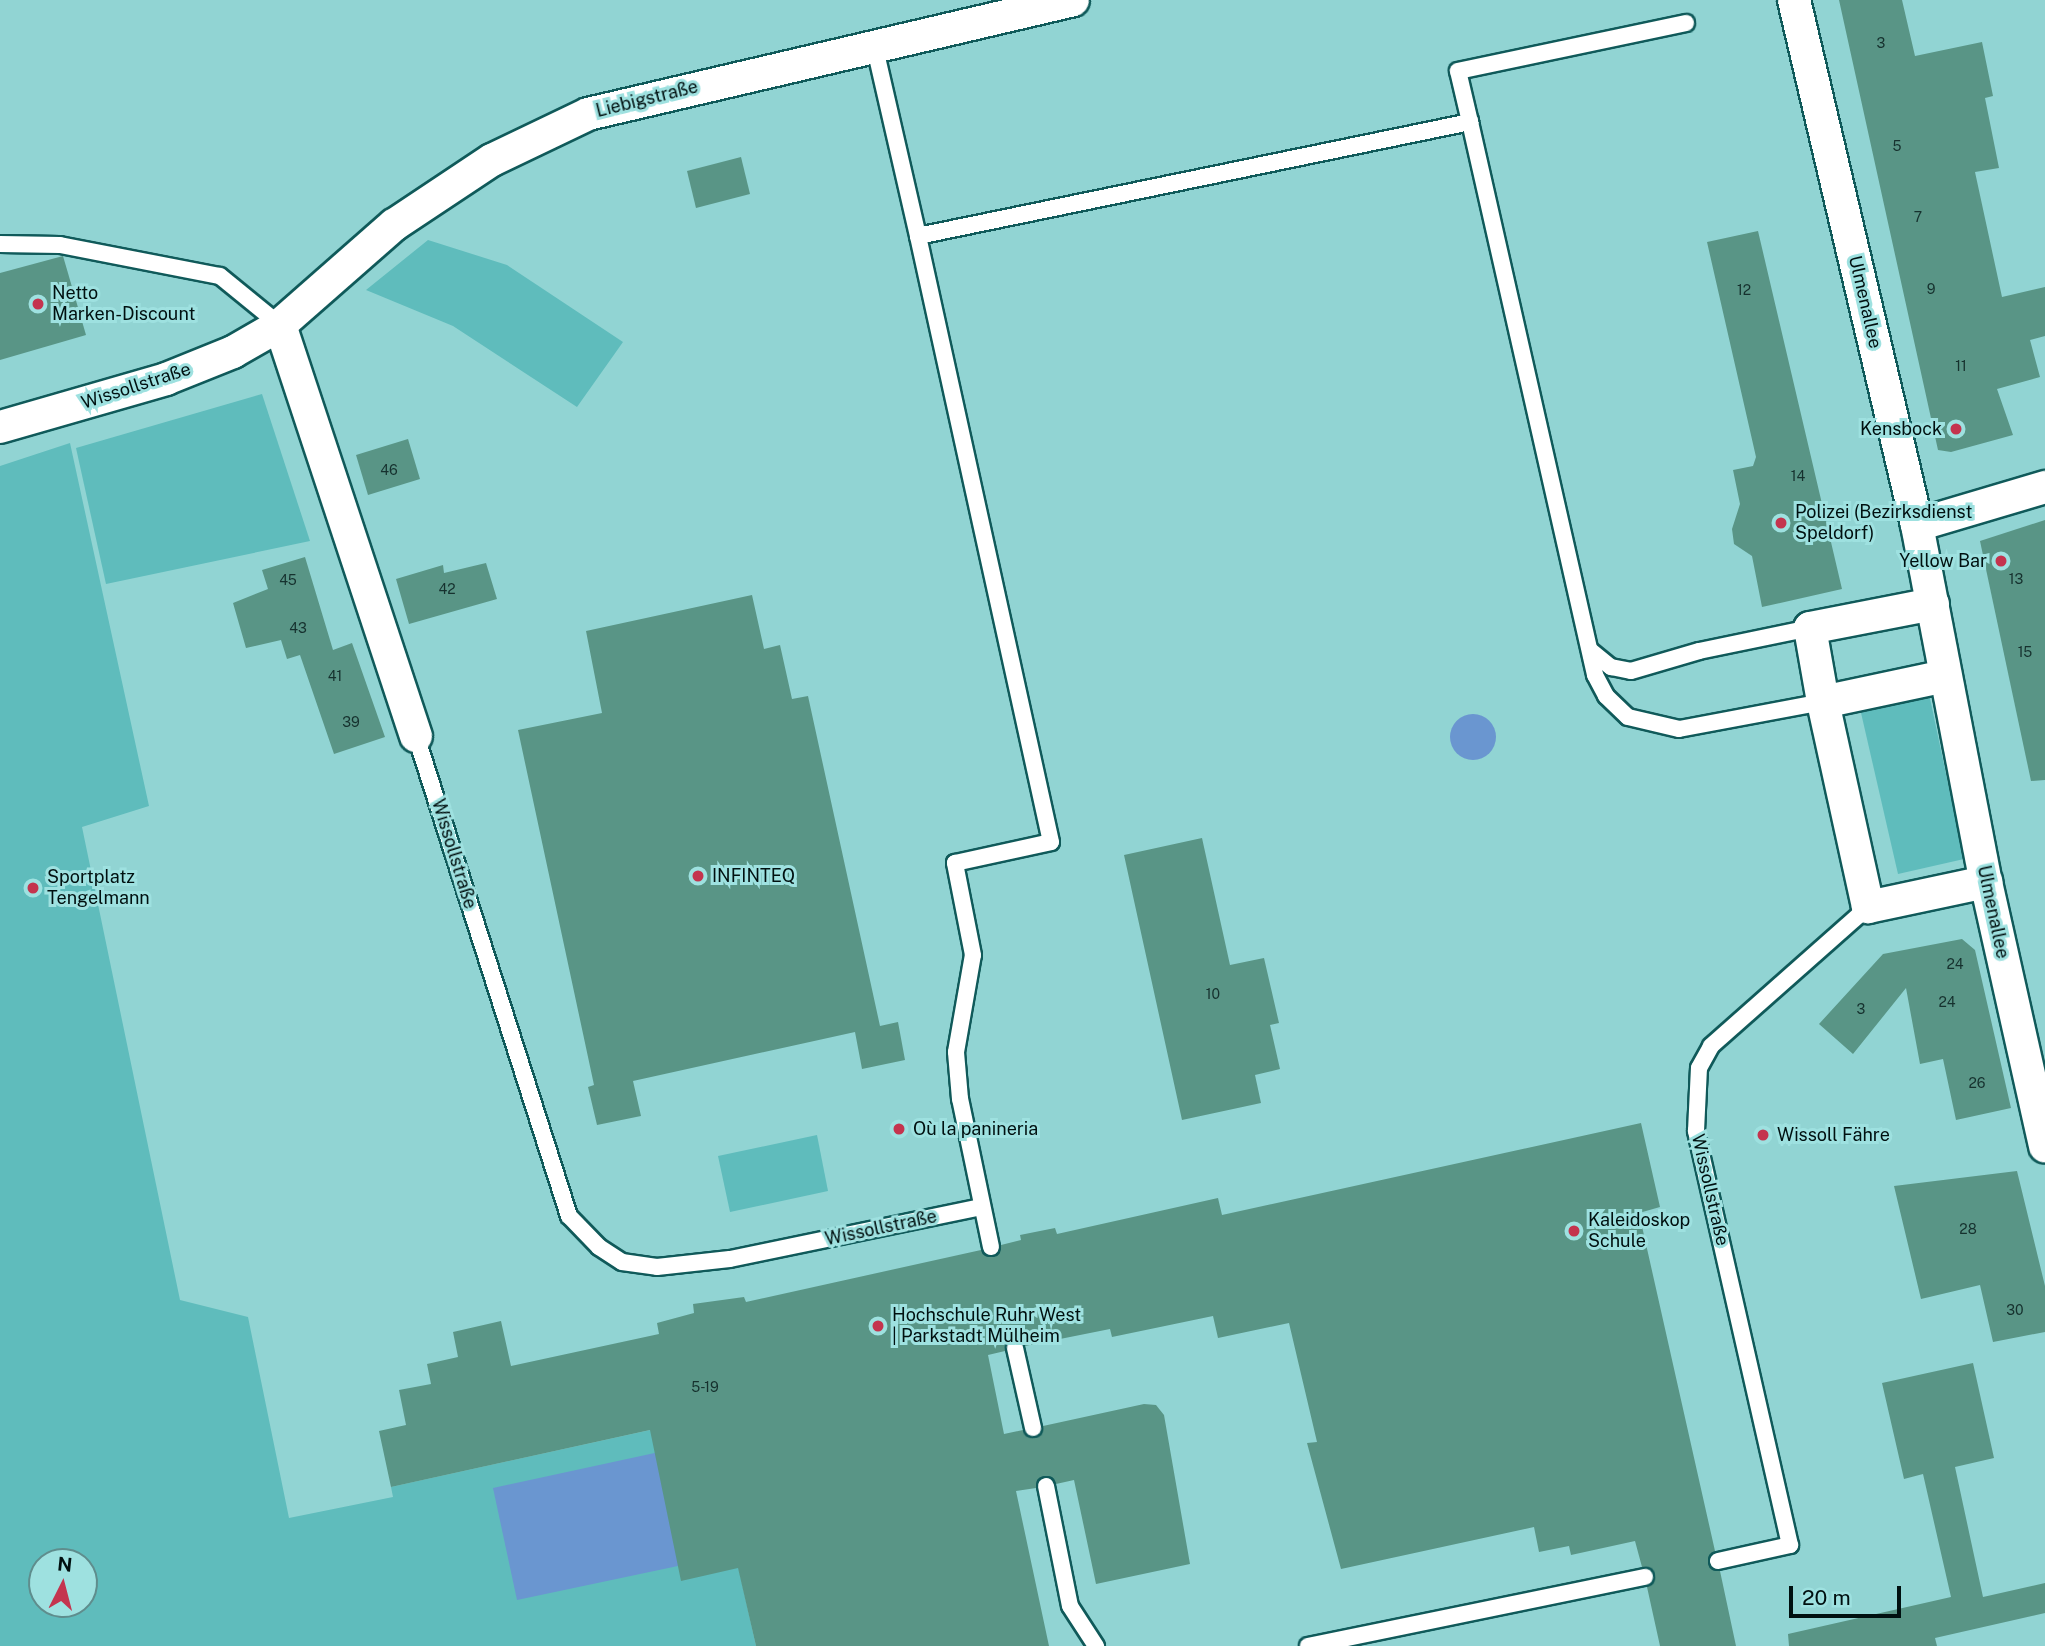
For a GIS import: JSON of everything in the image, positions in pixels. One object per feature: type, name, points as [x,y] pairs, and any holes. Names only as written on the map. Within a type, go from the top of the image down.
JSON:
[{"type":"street","name":"Liebigstraße","points":[[280,325],[394,225],[492,160],[588,114],[874,44],[1073,0]]},
{"type":"street","name":"Ulmenallee","points":[[1794,0],[1917,525],[1986,881],[2045,1147]]},
{"type":"street","name":"Wissollstraße","points":[[0,427],[166,379],[280,325],[416,736]]},
{"type":"street","points":[[1917,525],[2045,487]]},
{"type":"street","points":[[1868,907],[1810,628],[1933,604]]},
{"type":"street","points":[[1824,702],[1945,676]]},
{"type":"street","name":"Wissollstraße","points":[[1868,907],[1986,881]]},
{"type":"lane","points":[[1686,23],[1458,71],[1591,651],[1606,696],[1628,717],[1647,725],[1701,728],[1824,702]]},
{"type":"lane","points":[[874,44],[1051,842],[955,863],[974,956],[956,1052],[981,1208],[991,1247]]},
{"type":"lane","points":[[918,236],[1470,122]]},
{"type":"lane","points":[[0,244],[60,245],[220,276],[280,325]]},
{"type":"lane","points":[[1591,651],[1611,667],[1631,671],[1699,650],[1810,628]]},
{"type":"lane","name":"Wissollstraße","points":[[416,736],[569,1216],[599,1247],[622,1262],[657,1267],[730,1259],[981,1208]]},
{"type":"lane","name":"Wissollstraße","points":[[1718,1561],[1790,1545],[1696,1132],[1699,1068],[1711,1046],[1868,907]]},
{"type":"lane","points":[[1015,1348],[1033,1428]]},
{"type":"lane","points":[[1046,1486],[1070,1605],[1096,1646]]},
{"type":"lane","points":[[1308,1646],[1645,1577]]},
{"type":"shaded area","points":[[428,240],[507,265],[623,342],[577,407],[453,326],[366,290]]},
{"type":"shaded area","points":[[262,394],[310,541],[106,584],[76,448]]},
{"type":"shaded area","points":[[70,443],[149,806],[82,827],[180,1300],[248,1317],[289,1518],[393,1497],[391,1487],[705,1418],[756,1646],[0,1646],[0,466]]},
{"type":"shaded area","points":[[1928,689],[1964,859],[1898,874],[1859,704]]},
{"type":"shaded area","points":[[1473,714],[1489,721],[1496,737],[1489,753],[1473,760],[1457,753],[1450,737],[1457,721]]},
{"type":"shaded area","points":[[817,1135],[828,1191],[730,1212],[718,1156]]},
{"type":"shaded area","points":[[687,1446],[711,1559],[517,1600],[493,1488]]},
{"type":"building","points":[[1839,0],[1902,0],[1915,56],[1982,42],[1993,96],[1985,98],[1999,168],[1975,172],[2002,297],[2045,287],[2045,336],[2030,340],[2040,377],[1997,389],[2013,435],[1951,452],[1938,450]]},
{"type":"building","points":[[741,157],[750,194],[696,208],[687,171]]},
{"type":"building","points":[[1758,231],[1842,589],[1762,607],[1752,556],[1734,544],[1732,529],[1740,504],[1733,470],[1753,466],[1756,457],[1707,242]]},
{"type":"building","name":"Netto Marken-Discount","points":[[63,256],[86,335],[0,360],[0,273]]},
{"type":"building","points":[[408,439],[420,479],[368,495],[356,455]]},
{"type":"building","points":[[2045,520],[2045,780],[2031,781],[1980,541]]},
{"type":"building","points":[[305,557],[333,650],[352,643],[385,737],[334,754],[300,655],[287,659],[281,640],[246,648],[233,603],[268,589],[262,570]]},
{"type":"building","points":[[486,563],[497,599],[409,624],[396,579],[443,565],[444,573]]},
{"type":"building","name":"INFINTEQ","points":[[752,595],[764,649],[780,645],[792,699],[808,696],[880,1026],[898,1022],[905,1060],[862,1069],[855,1032],[633,1081],[641,1116],[597,1125],[588,1087],[594,1085],[518,730],[602,713],[586,631]]},
{"type":"building","points":[[1202,838],[1230,965],[1264,958],[1279,1023],[1270,1025],[1280,1069],[1255,1075],[1261,1103],[1182,1120],[1124,855]]},
{"type":"building","points":[[1962,939],[1975,950],[2011,1108],[1956,1120],[1943,1059],[1920,1064],[1906,988],[1853,1054],[1819,1024],[1883,954]]},
{"type":"building","points":[[1641,1123],[1660,1207],[1639,1213],[1715,1551],[1708,1564],[1720,1571],[1736,1646],[1660,1646],[1647,1587],[1655,1574],[1642,1567],[1635,1541],[1571,1555],[1569,1546],[1539,1552],[1534,1527],[1341,1569],[1307,1443],[1317,1442],[1289,1323],[1218,1338],[1213,1316],[1112,1337],[1110,1329],[1025,1346],[1013,1338],[1005,1351],[988,1355],[1004,1434],[1023,1430],[1035,1438],[1043,1426],[1144,1404],[1156,1405],[1164,1415],[1190,1564],[1096,1584],[1074,1480],[1056,1484],[1045,1476],[1036,1488],[1016,1491],[1049,1646],[756,1646],[738,1568],[681,1581],[650,1430],[391,1487],[379,1431],[406,1425],[399,1390],[431,1384],[427,1364],[458,1357],[453,1332],[501,1321],[511,1366],[659,1334],[657,1323],[694,1313],[693,1304],[744,1297],[746,1302],[981,1250],[992,1257],[1001,1245],[1021,1240],[1020,1235],[1055,1228],[1057,1234],[1218,1198],[1222,1215]]},
{"type":"building","points":[[2017,1171],[2045,1286],[2045,1332],[1993,1342],[1980,1285],[1921,1299],[1894,1186]]},
{"type":"building","points":[[1973,1363],[1994,1458],[1955,1467],[1983,1597],[2045,1583],[2045,1613],[1935,1638],[1937,1646],[1789,1646],[1788,1634],[1951,1597],[1923,1474],[1904,1479],[1882,1383]]},
{"type":"place","name":"Netto Marken-Discount","points":[[38,304]]},
{"type":"place","name":"Kensbock","points":[[1956,429]]},
{"type":"place","name":"Polizei (Bezirksdienst Speldorf)","points":[[1781,523]]},
{"type":"place","name":"Yellow Bar","points":[[2001,561]]},
{"type":"place","name":"INFINTEQ","points":[[698,876]]},
{"type":"place","name":"Sportplatz Tengelmann","points":[[33,888]]},
{"type":"place","name":"Où la panineria","points":[[899,1129]]},
{"type":"place","name":"Wissoll Fähre","points":[[1763,1135]]},
{"type":"place","name":"Kaleidoskop Schule","points":[[1574,1231]]},
{"type":"place","name":"Hochschule Ruhr West | Parkstadt Mülheim","points":[[878,1326]]}]
